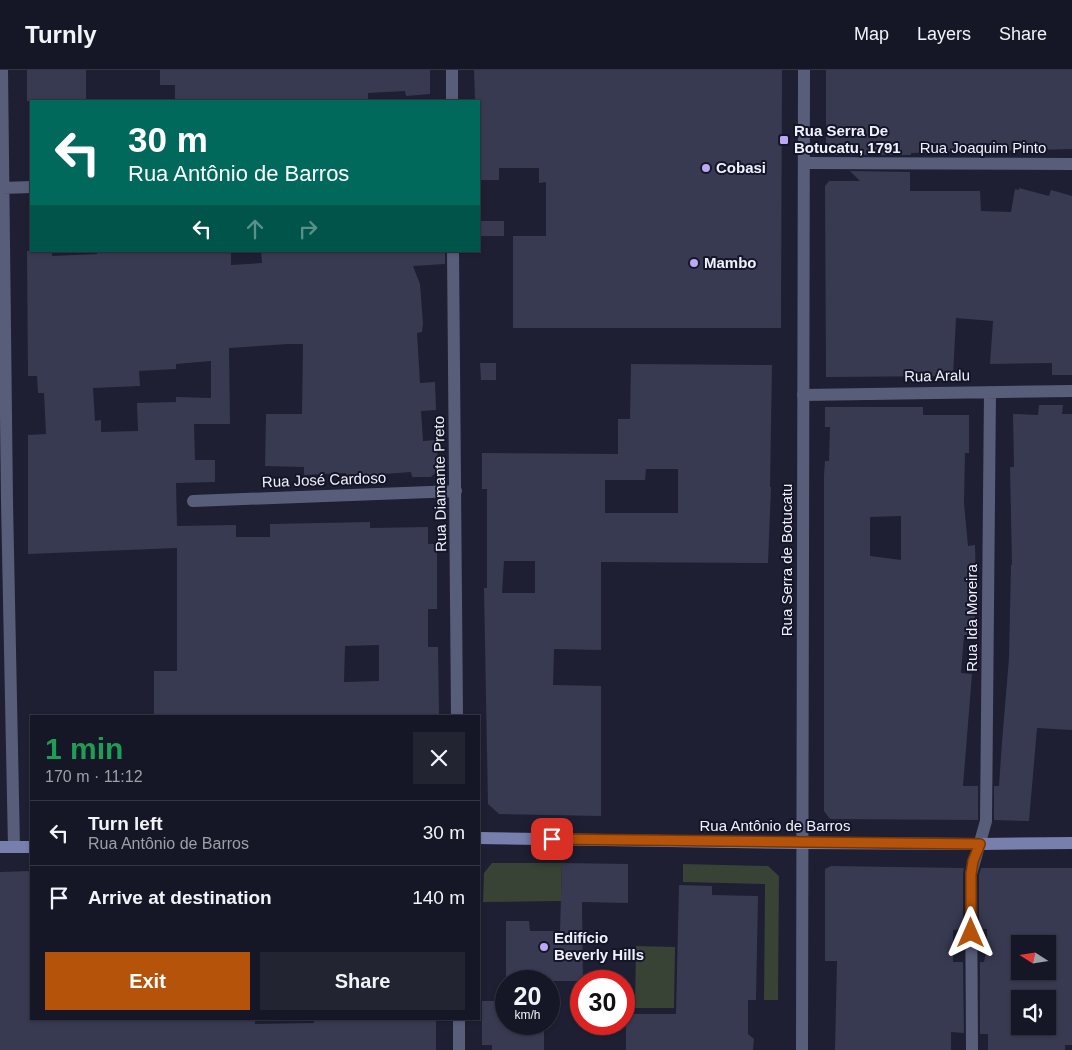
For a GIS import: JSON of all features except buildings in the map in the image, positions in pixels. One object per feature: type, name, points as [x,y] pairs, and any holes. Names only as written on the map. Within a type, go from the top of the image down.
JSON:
[{"type":"main road","name":"Rua Antônio de Barros","points":[[480,838],[802,843],[1072,843]]},
{"type":"main road","points":[[0,847],[30,846]]},
{"type":"street","points":[[2,70],[4,502],[14,847]]},
{"type":"street","points":[[452,70],[452,100]]},
{"type":"street","name":"Rua Serra de Botucatu","points":[[802,1050],[804,70]]},
{"type":"street","name":"Rua Joaquim Pinto","points":[[804,163],[1072,164]]},
{"type":"street","points":[[3,188],[30,187]]},
{"type":"street","name":"Rua Diamante Preto","points":[[453,252],[457,715]]},
{"type":"street","name":"Rua Aralu","points":[[803,395],[1072,391]]},
{"type":"street","name":"Rua Ida Moreira","points":[[972,1050],[971,874],[973,861],[986,821],[990,392]]},
{"type":"street","name":"Rua José Cardoso","points":[[193,501],[456,491]]},
{"type":"street","points":[[459,1020],[459,1050]]},
{"type":"green space","points":[[492,863],[562,863],[561,901],[483,902],[484,873]]},
{"type":"green space","points":[[683,864],[768,866],[779,876],[778,1000],[764,1000],[765,884],[683,882]]},
{"type":"green space","points":[[636,946],[675,947],[674,1008],[635,1008]]},
{"type":"place","name":"Rua Serra De Botucatu, 1791","points":[[784,140]]},
{"type":"place","name":"Cobasi","points":[[706,168]]},
{"type":"place","name":"Mambo","points":[[694,263]]},
{"type":"place","name":"Edifício Beverly Hills","points":[[544,947]]},
{"type":"route","points":[[552,839],[980,844],[973,861],[971,874],[971,933]]}]
